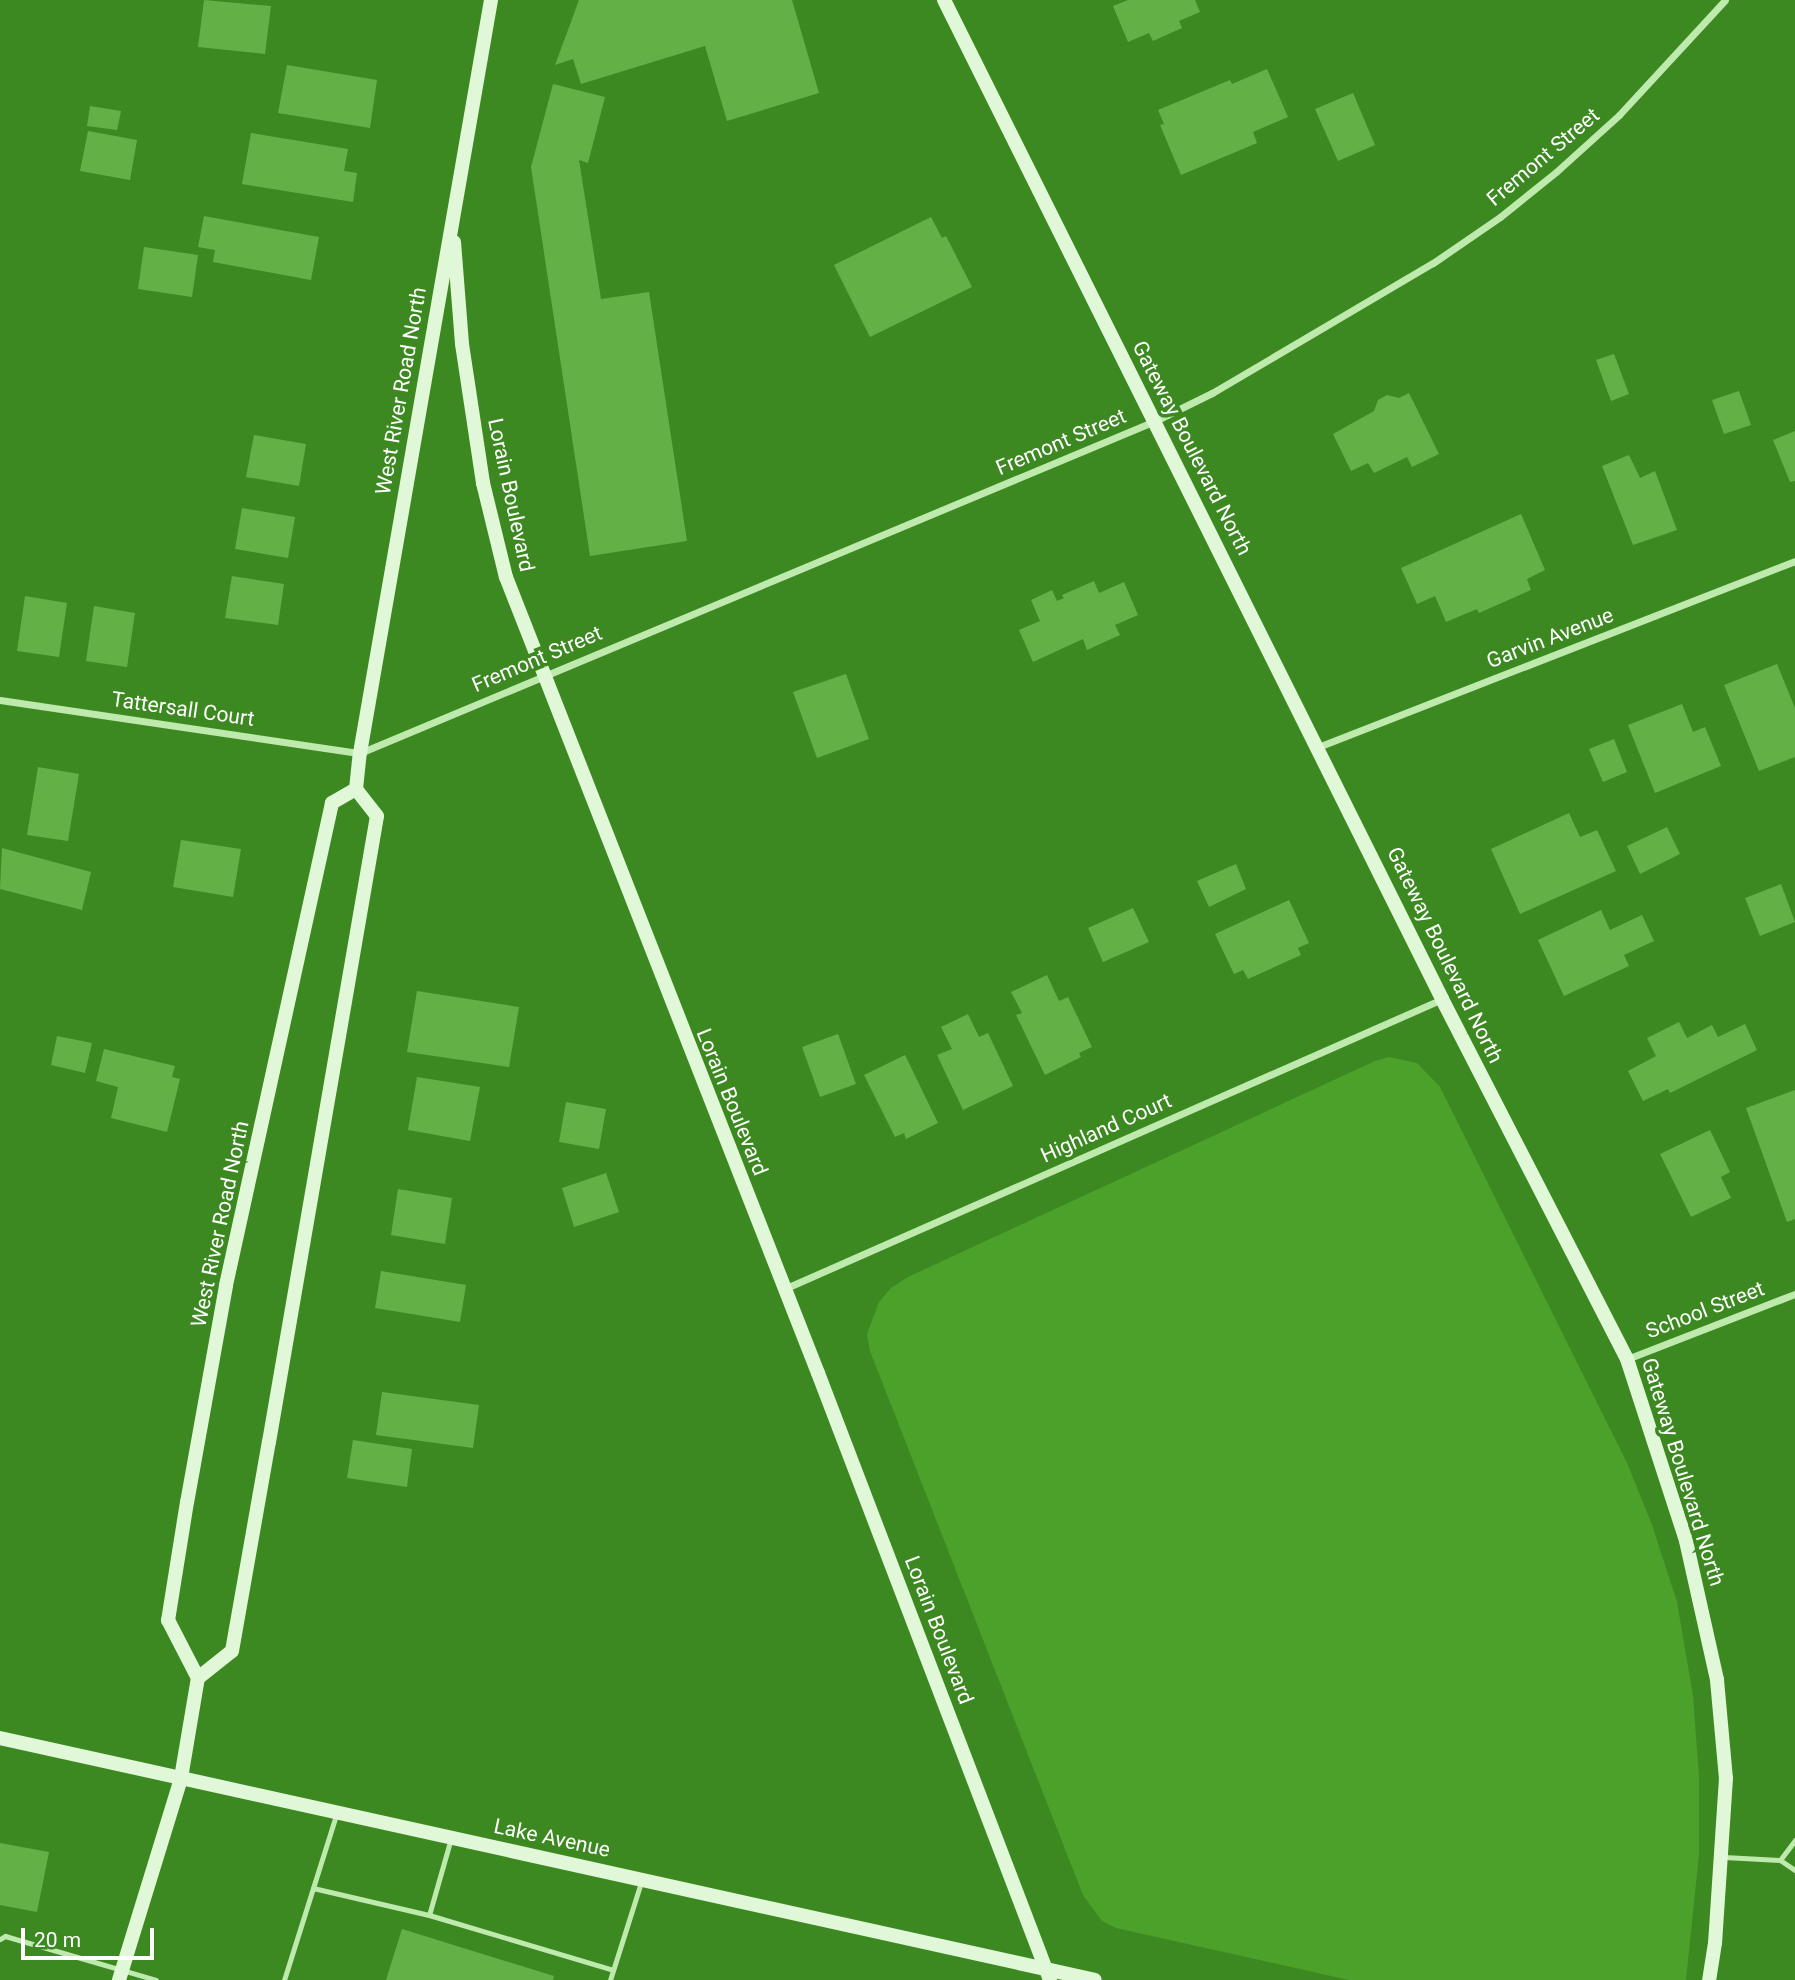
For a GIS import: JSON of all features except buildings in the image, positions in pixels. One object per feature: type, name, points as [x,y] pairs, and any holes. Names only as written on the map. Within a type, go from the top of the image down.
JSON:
[{"type":"main road","name":"West River Road North","points":[[198,1678],[168,1620],[187,1502],[226,1286],[332,803],[356,789],[360,753],[491,0]]},
{"type":"main road","name":"Gateway Boulevard North","points":[[944,0],[1442,999],[1627,1359],[1686,1541],[1717,1680],[1726,1778],[1709,1980]]},
{"type":"main road","name":"Lorain Boulevard","points":[[452,220],[462,344],[483,484],[506,577],[541,675],[784,1289],[1048,1975]]},
{"type":"main road","points":[[121,1974],[181,1778],[198,1678],[232,1651],[377,816],[356,789]]},
{"type":"main road","name":"Lake Avenue","points":[[0,1738],[642,1879],[1048,1975],[1095,1980]]},
{"type":"street","name":"Fremont Street","points":[[360,753],[541,675],[1155,421],[1212,393],[1433,263],[1500,217],[1556,172],[1619,115],[1725,0]]},
{"type":"street","name":"Garvin Avenue","points":[[1318,747],[1795,561]]},
{"type":"street","name":"Tattersall Court","points":[[0,700],[360,753]]},
{"type":"street","name":"Highland Court","points":[[784,1289],[1442,999]]},
{"type":"street","name":"School Street","points":[[1627,1359],[1795,1294]]},
{"type":"lane","points":[[284,1980],[337,1812]]},
{"type":"lane","points":[[429,1915],[452,1838]]},
{"type":"lane","points":[[1780,1860],[1795,1840]]},
{"type":"lane","points":[[1721,1857],[1780,1860],[1795,1870]]},
{"type":"lane","points":[[610,1980],[642,1879]]},
{"type":"lane","points":[[313,1888],[429,1915],[613,1970]]},
{"type":"lane","points":[[0,1939],[5,1936],[121,1974],[156,1980]]},
{"type":"green space","points":[[1389,1057],[1417,1063],[1440,1087],[1627,1463],[1652,1525],[1677,1602],[1693,1696],[1699,1777],[1699,1854],[1686,1980],[1349,1980],[1116,1928],[1102,1921],[1083,1895],[870,1351],[867,1334],[879,1302],[891,1288],[908,1277],[1375,1061]]}]
